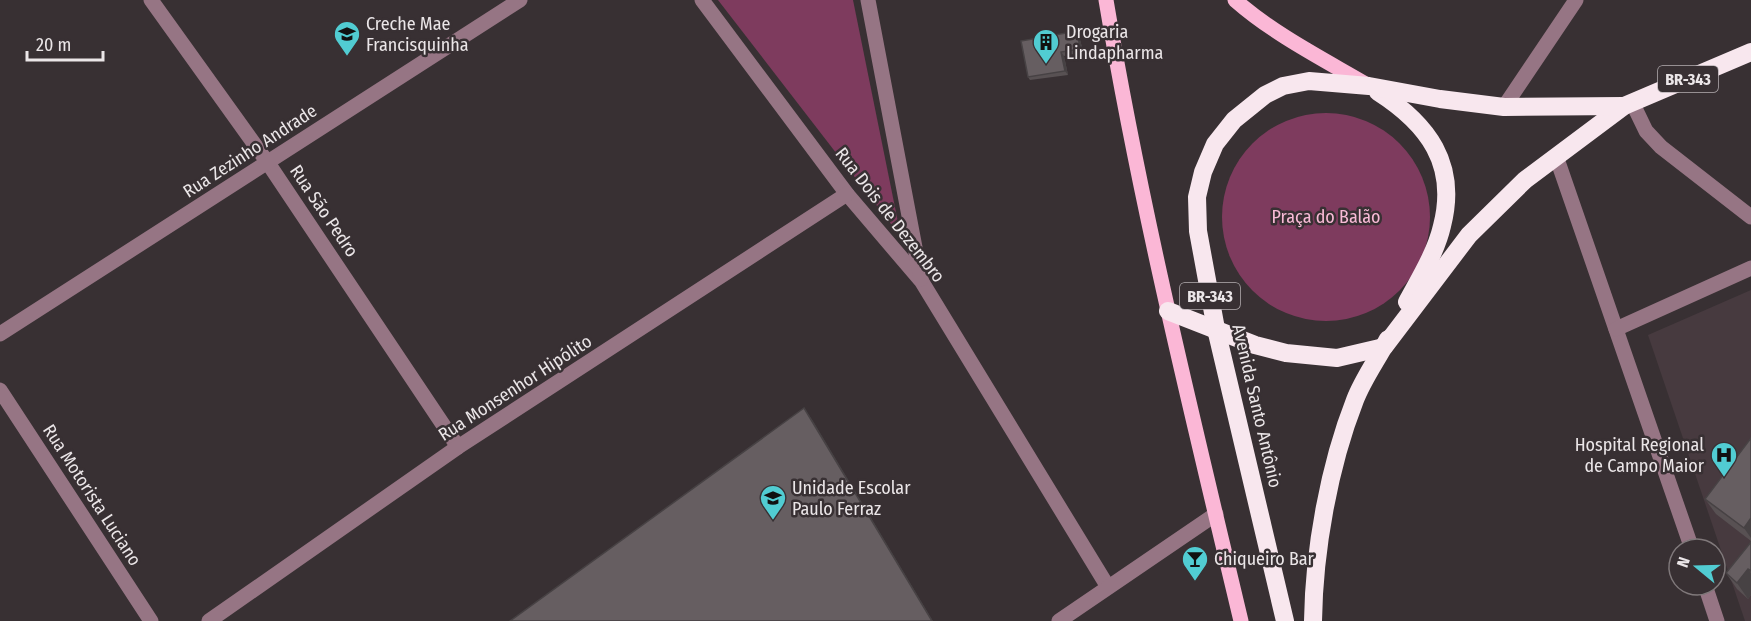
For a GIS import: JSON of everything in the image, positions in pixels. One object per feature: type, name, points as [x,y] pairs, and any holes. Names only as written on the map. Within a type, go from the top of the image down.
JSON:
[{"type":"highway","name":"BR-343","points":[[1369,86],[1440,99],[1504,106],[1628,104],[1751,52]]},
{"type":"highway","name":"Avenida Santo Antônio","points":[[1285,621],[1216,329],[1198,231],[1197,197],[1203,172],[1215,144],[1234,120],[1265,95],[1283,86],[1309,81],[1369,86]]},
{"type":"highway","points":[[1313,621],[1313,586],[1325,508],[1340,447],[1356,399],[1426,265],[1442,227],[1447,198],[1443,168],[1435,146],[1415,119],[1369,86]]},
{"type":"highway","points":[[1168,312],[1255,345],[1286,353],[1337,358],[1384,347],[1469,235],[1525,180],[1628,104]]},
{"type":"main road","points":[[1106,0],[1123,102],[1168,312],[1241,621]]},
{"type":"main road","points":[[1235,0],[1257,19],[1369,86]]},
{"type":"street","name":"Rua São Pedro","points":[[151,0],[268,163],[458,447]]},
{"type":"street","name":"Rua Zezinho Andrade","points":[[0,334],[520,0]]},
{"type":"street","name":"Rua Dois de Dezembro","points":[[702,0],[847,194],[922,282],[1108,587]]},
{"type":"street","points":[[868,0],[922,282]]},
{"type":"street","points":[[1504,106],[1576,0]]},
{"type":"street","points":[[1628,104],[1661,147],[1751,217]]},
{"type":"street","points":[[1556,156],[1688,537]]},
{"type":"street","name":"Rua Monsenhor Hipólito","points":[[209,621],[458,447],[847,194]]},
{"type":"street","points":[[1616,329],[1751,268]]},
{"type":"street","name":"Rua Motorista Luciano","points":[[0,390],[151,621]]},
{"type":"street","points":[[1059,621],[1216,514]]},
{"type":"street","points":[[1709,597],[1717,621]]},
{"type":"shaded area","name":"Hospital Regional de Campo Maior","points":[[1751,290],[1751,621],[1745,621],[1727,568],[1727,537],[1717,537],[1648,335]]},
{"type":"green space","points":[[718,0],[853,0],[901,237]]},
{"type":"green space","name":"Praça do Balão","points":[[1326,113],[1346,115],[1366,121],[1400,143],[1422,177],[1428,197],[1430,217],[1428,237],[1422,257],[1400,291],[1366,313],[1346,319],[1326,321],[1306,319],[1286,313],[1252,291],[1230,257],[1224,237],[1222,217],[1224,197],[1230,177],[1252,143],[1286,121],[1306,115]]},
{"type":"building","name":"Drogaria Lindapharma","points":[[1077,31],[1080,49],[1061,52],[1065,71],[1028,77],[1021,41]]},
{"type":"building","name":"Unidade Escolar Paulo Ferraz","points":[[804,408],[932,621],[510,621]]},
{"type":"building","points":[[1751,438],[1751,518],[1744,528],[1705,499]]},
{"type":"building","points":[[1751,542],[1751,571],[1748,569],[1737,583],[1727,572]]},
{"type":"place","name":"Creche Mae Francisquinha","points":[[347,57]]},
{"type":"place","name":"Drogaria Lindapharma","points":[[1046,65]]},
{"type":"place","name":"Hospital Regional de Campo Maior","points":[[1724,478]]},
{"type":"place","name":"Unidade Escolar Paulo Ferraz","points":[[773,521]]},
{"type":"place","name":"Chiqueiro Bar","points":[[1195,582]]}]
